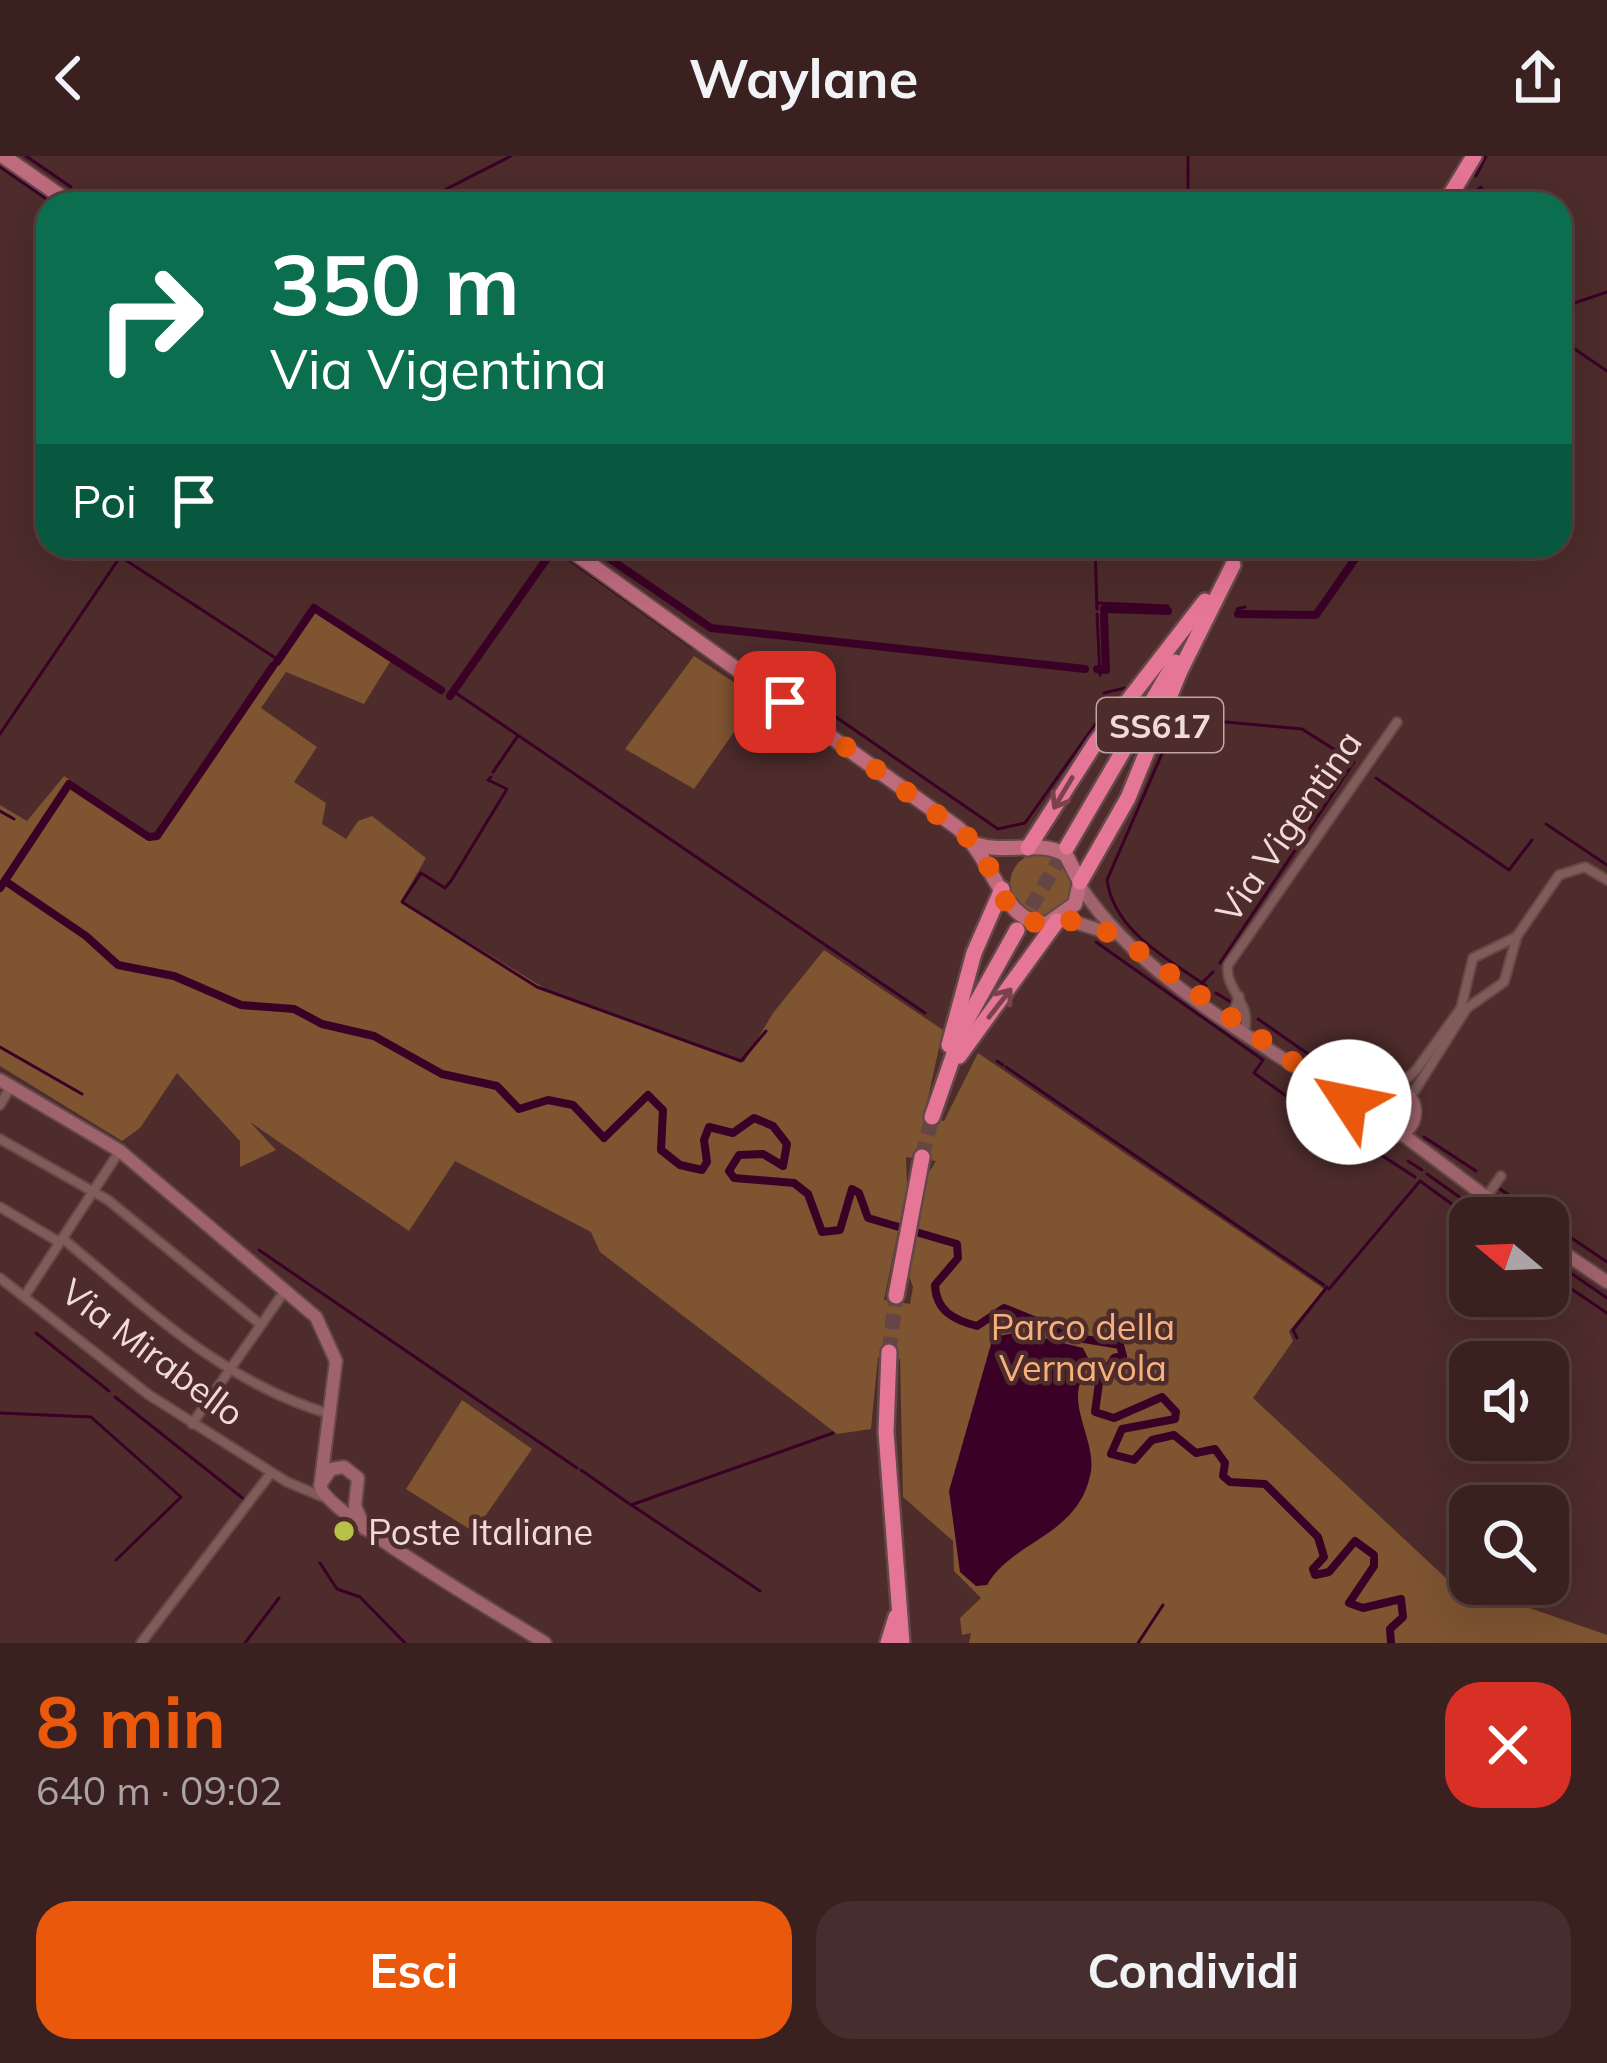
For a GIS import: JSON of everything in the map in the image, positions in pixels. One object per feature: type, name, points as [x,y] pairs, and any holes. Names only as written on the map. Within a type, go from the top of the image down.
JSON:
[{"type":"highway","points":[[1452,192],[1474,156]]},
{"type":"highway","name":"SS617","points":[[1066,848],[1237,558]]},
{"type":"highway","name":"SS617","points":[[1025,849],[1096,742],[1233,565]]},
{"type":"highway","name":"SS617","points":[[1080,884],[1128,798],[1180,671],[1233,565]]},
{"type":"highway","points":[[932,1117],[958,1001],[1002,887]]},
{"type":"highway","points":[[940,1084],[1059,920]]},
{"type":"highway","points":[[940,1084],[964,1025],[1017,930]]},
{"type":"highway","points":[[896,1296],[922,1156]]},
{"type":"highway","points":[[889,1352],[886,1432],[902,1643]]},
{"type":"highway","points":[[888,1643],[899,1608]]},
{"type":"main road","points":[[3,156],[55,192]]},
{"type":"main road","points":[[583,558],[978,845],[1020,918],[1040,924],[1059,920],[1076,904],[1080,884],[1066,855],[1044,846],[978,845]]},
{"type":"main road","points":[[1002,887],[1006,867],[1025,849]]},
{"type":"street","name":"Via Vigentina","points":[[1244,1031],[1246,1014],[1227,975],[1228,965],[1397,722]]},
{"type":"street","points":[[1484,1197],[1435,1163],[1407,1129],[1410,1098],[1467,1008],[1504,982],[1517,936],[1559,875],[1585,867],[1607,880]]},
{"type":"street","points":[[1080,884],[1116,935],[1244,1031],[1349,1102],[1367,1108]]},
{"type":"street","points":[[1059,920],[1116,935]]},
{"type":"street","points":[[1407,1129],[1380,1134],[1369,1123],[1367,1108],[1374,1094],[1396,1089],[1418,1069],[1461,1008],[1473,958],[1517,936]]},
{"type":"street","points":[[1490,952],[1505,966]]},
{"type":"street","points":[[1469,981],[1484,992]]},
{"type":"street","points":[[1231,1021],[1238,995]]},
{"type":"street","points":[[0,1105],[6,1083],[120,1151],[314,1314],[331,1343],[336,1385],[327,1436],[325,1492]]},
{"type":"street","points":[[1396,1089],[1410,1098]]},
{"type":"street","points":[[0,1139],[95,1191],[261,1324]]},
{"type":"street","points":[[26,1294],[120,1151]]},
{"type":"street","points":[[1486,1197],[1501,1176]]},
{"type":"street","points":[[0,1207],[61,1240],[229,1370],[278,1399],[332,1414]]},
{"type":"street","points":[[1569,1256],[1607,1282]]},
{"type":"street","name":"Via Mirabello","points":[[0,1278],[192,1424],[287,1482],[325,1492],[364,1528],[541,1641]]},
{"type":"street","points":[[192,1424],[286,1289]]},
{"type":"street","points":[[327,1436],[329,1454],[358,1478],[355,1501],[364,1528]]},
{"type":"street","points":[[325,1492],[340,1466]]},
{"type":"street","points":[[141,1643],[271,1473]]},
{"type":"street","points":[[325,1492],[355,1501]]},
{"type":"green space","name":"Parco della Vernavola","points":[[314,605],[393,657],[364,704],[286,672],[261,708],[317,747],[294,782],[326,803],[322,824],[346,839],[358,821],[372,816],[426,858],[401,901],[549,991],[744,1062],[773,1013],[824,950],[943,1030],[924,1116],[944,1121],[978,1053],[1324,1289],[1289,1331],[1293,1341],[1253,1398],[1449,1580],[1449,1605],[1521,1605],[1607,1635],[1607,1643],[969,1643],[971,1633],[962,1635],[960,1618],[981,1598],[954,1571],[953,1541],[903,1497],[900,1359],[878,1357],[871,1429],[837,1434],[600,1252],[591,1232],[455,1161],[409,1231],[250,1122],[276,1150],[240,1167],[240,1141],[177,1073],[140,1128],[122,1141],[0,1066],[0,805],[27,821],[64,776],[159,839]],"holes":[[[906,1157],[936,1161],[920,1187],[906,1268],[913,1287],[910,1304],[884,1300],[907,1187]]]},
{"type":"green space","points":[[694,656],[758,698],[694,789],[625,749]]},
{"type":"green space","points":[[1041,853],[1063,862],[1072,884],[1063,906],[1041,915],[1019,906],[1010,884],[1019,862]]},
{"type":"green space","points":[[462,1400],[532,1449],[474,1532],[406,1489]]},
{"type":"shaded area","points":[[1019,1332],[1083,1348],[1089,1360],[1078,1397],[1091,1471],[1084,1493],[1060,1524],[1013,1557],[987,1585],[976,1586],[960,1572],[949,1491],[993,1337]]},
{"type":"waterway","points":[[26,156],[71,187]]},
{"type":"waterway","points":[[440,192],[511,156]]},
{"type":"waterway","points":[[1188,156],[1188,192]]},
{"type":"waterway","points":[[1476,176],[1486,156]]},
{"type":"waterway","points":[[0,167],[36,192]]},
{"type":"waterway","points":[[1477,190],[1481,187],[1483,192]]},
{"type":"waterway","points":[[1572,304],[1607,292]]},
{"type":"waterway","points":[[1572,347],[1607,371]]},
{"type":"waterway","points":[[123,558],[277,659]]},
{"type":"waterway","points":[[450,696],[547,558]]},
{"type":"waterway","points":[[567,558],[692,647]]},
{"type":"waterway","points":[[609,558],[711,628],[1085,669]]},
{"type":"waterway","points":[[1095,558],[1097,609]]},
{"type":"waterway","points":[[1238,614],[1316,615],[1356,558]]},
{"type":"waterway","points":[[0,734],[118,560]]},
{"type":"waterway","points":[[1097,603],[1168,606]]},
{"type":"waterway","points":[[1237,609],[1245,607]]},
{"type":"waterway","points":[[277,662],[314,608],[441,690]]},
{"type":"waterway","points":[[1104,609],[1168,611]]},
{"type":"waterway","points":[[1097,614],[1100,675]]},
{"type":"waterway","points":[[1097,669],[1106,670],[1104,615]]},
{"type":"waterway","points":[[0,888],[69,784],[149,837],[157,836],[273,666]]},
{"type":"waterway","points":[[778,677],[998,829],[1025,823],[1114,698]]},
{"type":"waterway","points":[[1104,693],[1125,688]]},
{"type":"waterway","points":[[453,691],[925,1013]]},
{"type":"waterway","points":[[1193,719],[1302,729],[1354,762],[1220,963]]},
{"type":"waterway","points":[[1174,726],[1107,880],[1131,929],[1206,986]]},
{"type":"waterway","points":[[493,772],[517,737]]},
{"type":"waterway","points":[[491,777],[488,780],[507,789],[451,881],[445,888],[421,873],[402,902],[537,987],[741,1061],[766,1031]]},
{"type":"waterway","points":[[1376,778],[1509,870],[1532,840]]},
{"type":"waterway","points":[[0,811],[14,819]]},
{"type":"waterway","points":[[1546,824],[1607,865]]},
{"type":"waterway","points":[[8,883],[86,936],[118,965],[174,976],[241,1005],[294,1009],[322,1024],[374,1036],[442,1074],[497,1086],[519,1109],[548,1100],[573,1105],[604,1138],[648,1095],[663,1110],[661,1150],[680,1165],[702,1170],[707,1162],[704,1140],[709,1127],[733,1133],[754,1118],[773,1126],[787,1144],[783,1166],[763,1154],[739,1155],[729,1171],[734,1178],[794,1183],[808,1194],[822,1232],[840,1230],[852,1189],[859,1193],[868,1218],[957,1244],[958,1258],[935,1285],[943,1308],[961,1321],[977,1326],[1004,1308],[1078,1338],[1120,1345],[1123,1356],[1114,1358],[1099,1383],[1095,1412],[1114,1418],[1162,1397],[1176,1412],[1175,1419],[1122,1429],[1111,1454],[1134,1460],[1152,1440],[1174,1435],[1196,1453],[1215,1449],[1225,1463],[1223,1476],[1230,1482],[1265,1484],[1318,1537],[1324,1557],[1313,1569],[1315,1575],[1329,1572],[1355,1541],[1374,1555],[1374,1566],[1349,1603],[1363,1608],[1401,1599],[1403,1617],[1390,1629],[1391,1643]]},
{"type":"waterway","points":[[1096,942],[1263,1060],[1254,1073],[1348,1140],[1355,1138],[1415,1177]]},
{"type":"waterway","points":[[1203,982],[1213,972]]},
{"type":"waterway","points":[[1216,993],[1234,1004]]},
{"type":"waterway","points":[[1258,1019],[1361,1091]]},
{"type":"waterway","points":[[0,1047],[82,1094]]},
{"type":"waterway","points":[[997,1061],[1003,1065]]},
{"type":"waterway","points":[[1006,1067],[1324,1285]]},
{"type":"waterway","points":[[1383,1107],[1402,1121]]},
{"type":"waterway","points":[[1424,1137],[1476,1171]]},
{"type":"waterway","points":[[1408,1161],[1422,1170]]},
{"type":"waterway","points":[[1427,1174],[1459,1197]]},
{"type":"waterway","points":[[1329,1289],[1420,1181],[1449,1202]]},
{"type":"waterway","points":[[1497,1187],[1512,1197]]},
{"type":"waterway","points":[[1569,1236],[1607,1262]]},
{"type":"waterway","points":[[259,1250],[577,1468]]},
{"type":"waterway","points":[[1569,1272],[1607,1298]]},
{"type":"waterway","points":[[1297,1338],[1293,1330],[1327,1287]]},
{"type":"waterway","points":[[1569,1287],[1607,1313]]},
{"type":"waterway","points":[[36,1333],[109,1391]]},
{"type":"waterway","points":[[115,1397],[245,1500]]},
{"type":"waterway","points":[[0,1413],[91,1417],[181,1497],[116,1560]]},
{"type":"waterway","points":[[581,1470],[631,1505],[833,1433]]},
{"type":"waterway","points":[[633,1506],[760,1591]]},
{"type":"waterway","points":[[320,1563],[337,1589],[360,1597],[405,1643]]},
{"type":"waterway","points":[[245,1643],[279,1598]]},
{"type":"waterway","points":[[1138,1643],[1163,1605]]},
{"type":"tunnel","points":[[1019,927],[1067,847]]},
{"type":"tunnel","points":[[922,1157],[932,1117]]},
{"type":"tunnel","points":[[889,1352],[896,1296]]},
{"type":"place","name":"Poste Italiane","points":[[344,1531]]},
{"type":"route","points":[[785,702],[978,845],[1002,884],[1007,904],[1020,918],[1047,924],[1062,918],[1116,935],[1145,961],[1349,1102]]}]
